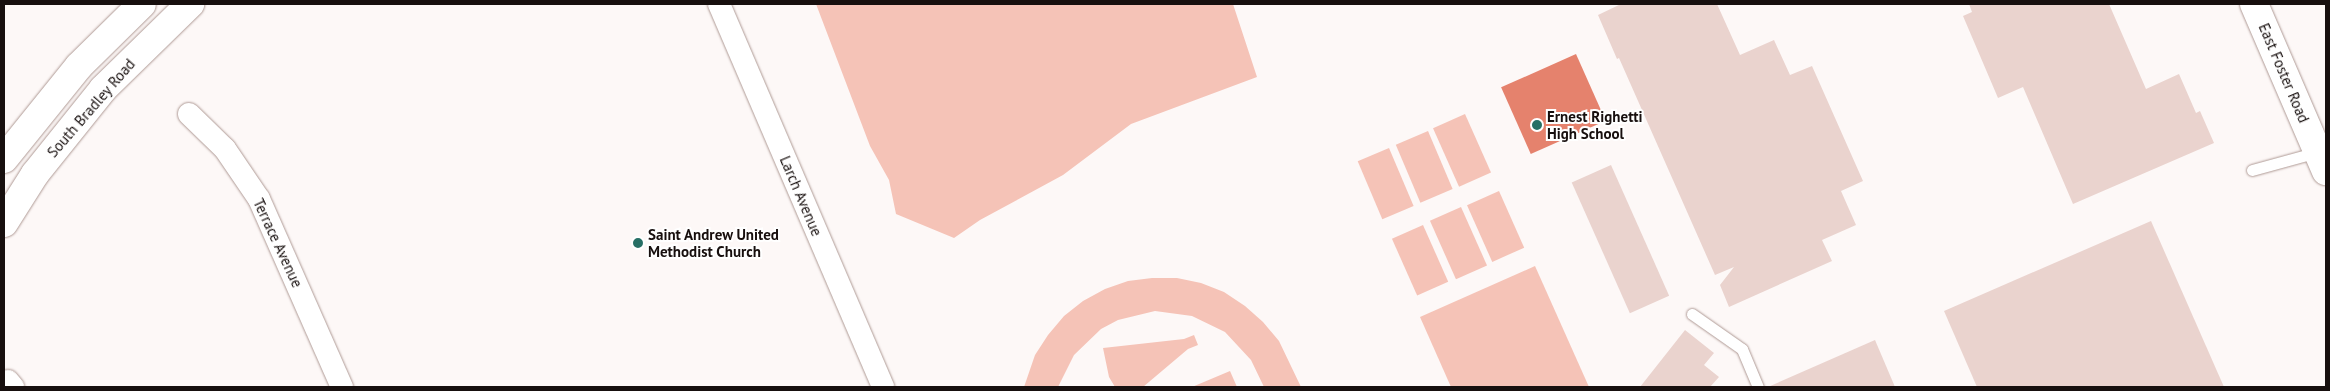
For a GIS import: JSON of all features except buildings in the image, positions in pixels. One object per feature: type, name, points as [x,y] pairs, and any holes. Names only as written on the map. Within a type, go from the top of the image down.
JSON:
[{"type":"main road","points":[[4,158],[79,66],[142,4]]},
{"type":"main road","name":"South Bradley Road","points":[[4,223],[35,174],[103,89],[190,4]]},
{"type":"main road","name":"East Foster Road","points":[[2254,4],[2324,157]]},
{"type":"street","name":"Larch Avenue","points":[[719,4],[883,387]]},
{"type":"street","name":"Terrace Avenue","points":[[189,114],[225,149],[259,199],[342,387]]},
{"type":"lane","points":[[2252,170],[2324,157]]},
{"type":"lane","points":[[1692,314],[1742,350],[1758,387]]},
{"type":"shaded area","points":[[816,4],[1233,4],[1257,77],[1131,124],[1063,175],[980,220],[954,238],[896,214],[889,180],[870,146]]},
{"type":"shaded area","points":[[1576,54],[1606,121],[1531,154],[1501,87]]},
{"type":"shaded area","points":[[1465,114],[1491,172],[1459,187],[1433,128]]},
{"type":"shaded area","points":[[1428,131],[1453,189],[1420,203],[1396,145]]},
{"type":"shaded area","points":[[1389,148],[1414,206],[1382,219],[1358,161]]},
{"type":"shaded area","points":[[1499,191],[1524,248],[1492,262],[1467,205]]},
{"type":"shaded area","points":[[1461,207],[1487,265],[1456,279],[1430,221]]},
{"type":"shaded area","points":[[1423,225],[1448,282],[1417,295],[1392,239]]},
{"type":"shaded area","points":[[1535,266],[1589,387],[1451,387],[1420,317]]},
{"type":"shaded area","points":[[1152,278],[1177,278],[1201,283],[1224,292],[1245,306],[1263,322],[1279,341],[1301,387],[1264,387],[1251,360],[1225,332],[1192,316],[1155,311],[1118,320],[1101,329],[1074,355],[1058,387],[1024,387],[1035,355],[1048,335],[1064,316],[1083,301],[1105,289],[1128,281]]},
{"type":"shaded area","points":[[1194,335],[1198,345],[1188,349],[1143,387],[1115,387],[1109,377],[1103,348],[1184,339]]},
{"type":"shaded area","points":[[1230,371],[1237,387],[1192,387]]},
{"type":"place","name":"Ernest Righetti High School","points":[[1537,125]]},
{"type":"place","name":"Saint Andrew United Methodist Church","points":[[638,243]]}]
